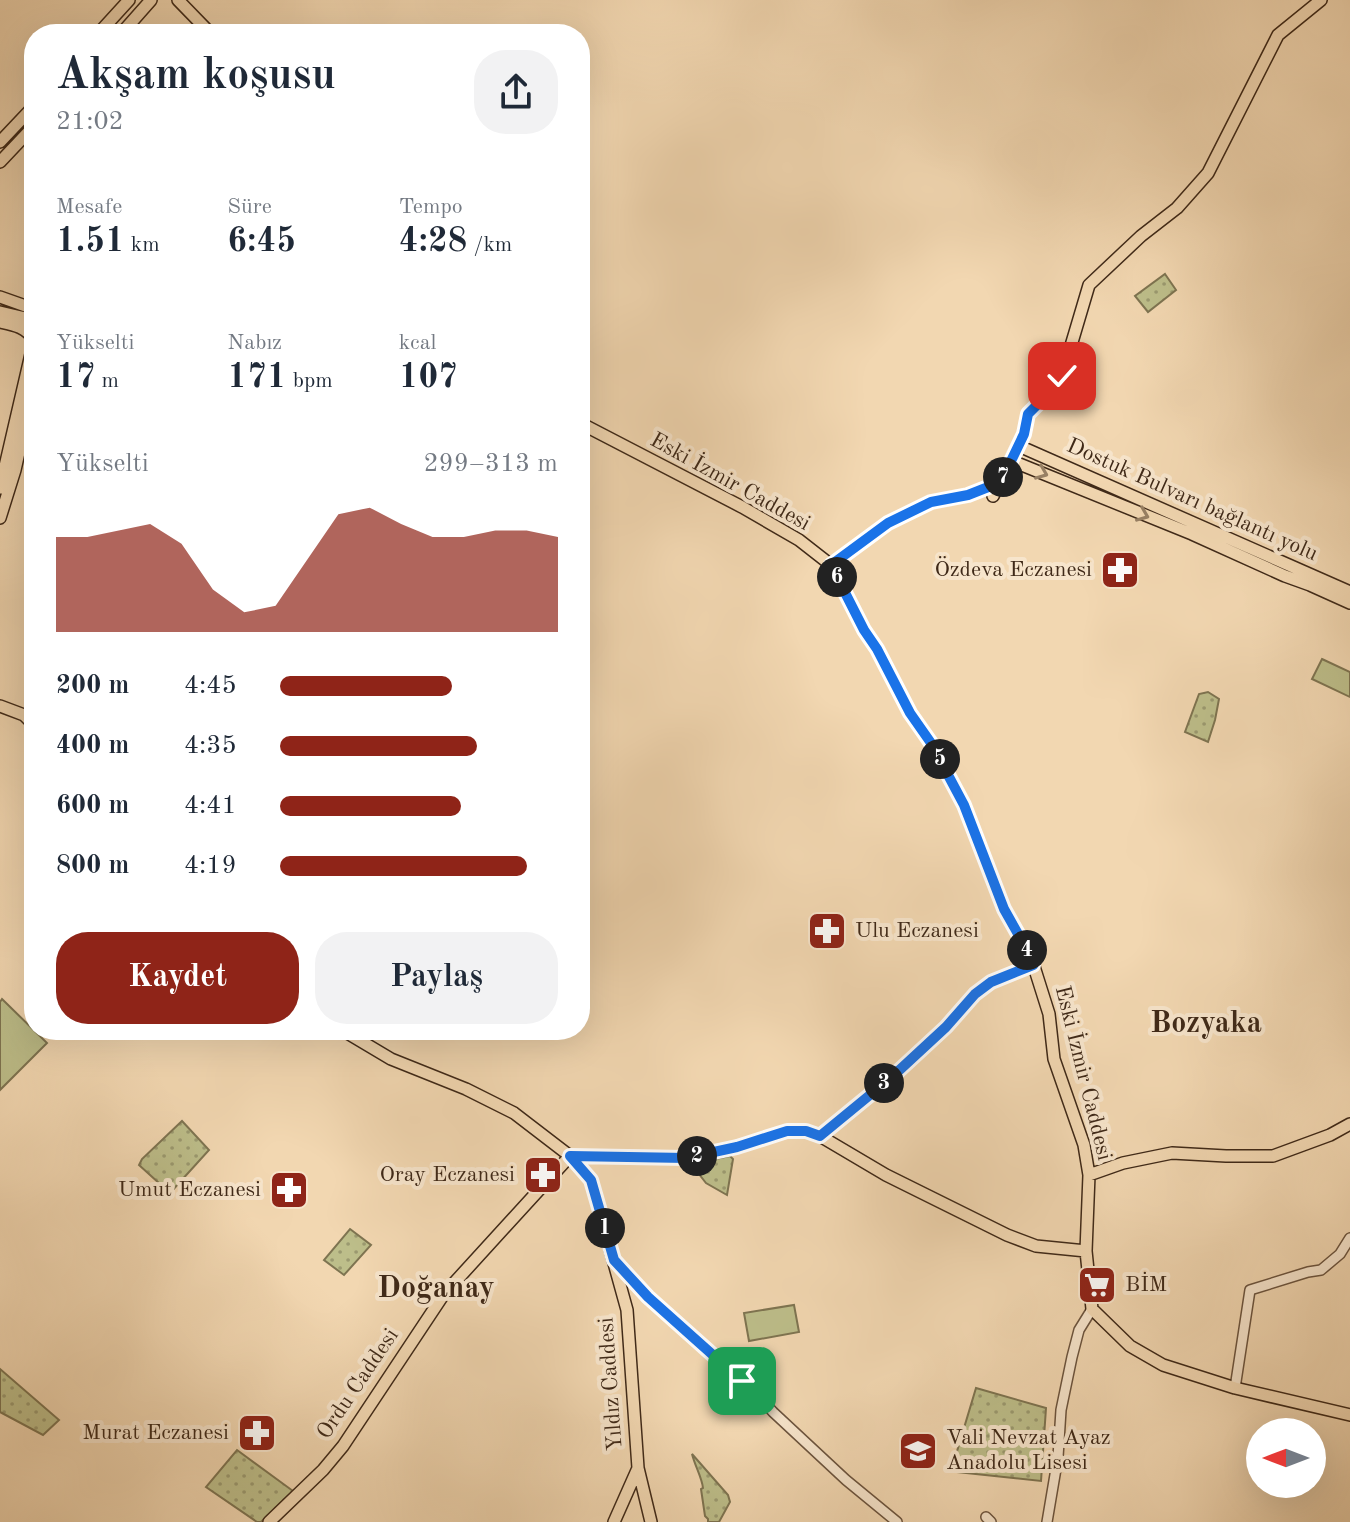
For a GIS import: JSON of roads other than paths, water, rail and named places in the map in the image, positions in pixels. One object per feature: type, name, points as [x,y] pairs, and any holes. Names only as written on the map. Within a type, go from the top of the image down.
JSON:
[{"type":"main road","points":[[107,24],[129,0]]},
{"type":"main road","points":[[130,24],[151,0]]},
{"type":"main road","points":[[178,0],[201,24]]},
{"type":"main road","points":[[993,496],[1019,446],[1028,414],[1062,376],[1089,285],[1141,236],[1163,221],[1208,173],[1278,35],[1321,0]]},
{"type":"main road","points":[[0,142],[24,117]]},
{"type":"main road","points":[[0,162],[24,137]]},
{"type":"main road","points":[[0,297],[24,305]]},
{"type":"main road","points":[[0,304],[24,308]]},
{"type":"main road","points":[[0,312],[24,318]]},
{"type":"main road","points":[[0,322],[24,329]]},
{"type":"main road","points":[[0,488],[24,384]]},
{"type":"main road","name":"Eski İzmir Caddesi","points":[[590,428],[742,507],[799,540],[831,565],[864,630],[964,805],[1004,909],[1031,957],[1049,1014],[1054,1059],[1084,1145],[1089,1175],[1086,1251],[1092,1309]]},
{"type":"main road","points":[[0,518],[24,430]]},
{"type":"main road","name":"Dostuk Bulvarı bağlantı yolu","points":[[1019,446],[1350,592]]},
{"type":"main road","name":"Dostuk Bulvarı bağlantı yolu","points":[[1012,461],[1192,534],[1350,603]]},
{"type":"main road","points":[[831,565],[888,523],[931,502],[968,495],[1001,482]]},
{"type":"main road","points":[[0,706],[24,715]]},
{"type":"main road","points":[[0,714],[24,715]]},
{"type":"main road","name":"Yıldız Caddesi","points":[[359,1040],[391,1059],[466,1089],[514,1113],[570,1156],[591,1180],[627,1310],[638,1468],[614,1522]]},
{"type":"main road","points":[[1089,1175],[1123,1163],[1172,1153],[1273,1156],[1330,1135],[1350,1124]]},
{"type":"main road","points":[[570,1156],[686,1158],[737,1147],[787,1131],[806,1131],[1007,1235],[1036,1246],[1086,1251]]},
{"type":"main road","name":"Ordu Caddesi","points":[[269,1522],[323,1470],[343,1446],[444,1294],[570,1156]]},
{"type":"main road","points":[[1092,1309],[1130,1346],[1158,1363],[1235,1388],[1350,1415]]},
{"type":"main road","points":[[638,1468],[651,1522]]},
{"type":"street","points":[[820,1136],[893,1076],[946,1027],[975,994],[991,982],[1033,965]]},
{"type":"street","points":[[1235,1388],[1250,1290],[1321,1270],[1340,1254],[1350,1238]]},
{"type":"street","points":[[614,1260],[648,1297],[755,1392],[846,1480],[897,1522]]},
{"type":"street","points":[[1047,1522],[1058,1457],[1061,1410],[1079,1330],[1092,1309]]},
{"type":"place","name":"Özdeva Eczanesi","points":[[1120,570]]},
{"type":"place","name":"Ulu Eczanesi","points":[[827,931]]},
{"type":"place","name":"Oray Eczanesi","points":[[543,1175]]},
{"type":"place","name":"Umut Eczanesi","points":[[289,1190]]},
{"type":"place","name":"BİM","points":[[1097,1285]]},
{"type":"place","name":"Murat Eczanesi","points":[[257,1433]]},
{"type":"place","name":"Vali Nevzat Ayaz Anadolu Lisesi","points":[[918,1451]]},
{"type":"district","name":"Bozyaka","points":[[1206,1024]]},
{"type":"district","name":"Doğanay","points":[[436,1289]]}]
